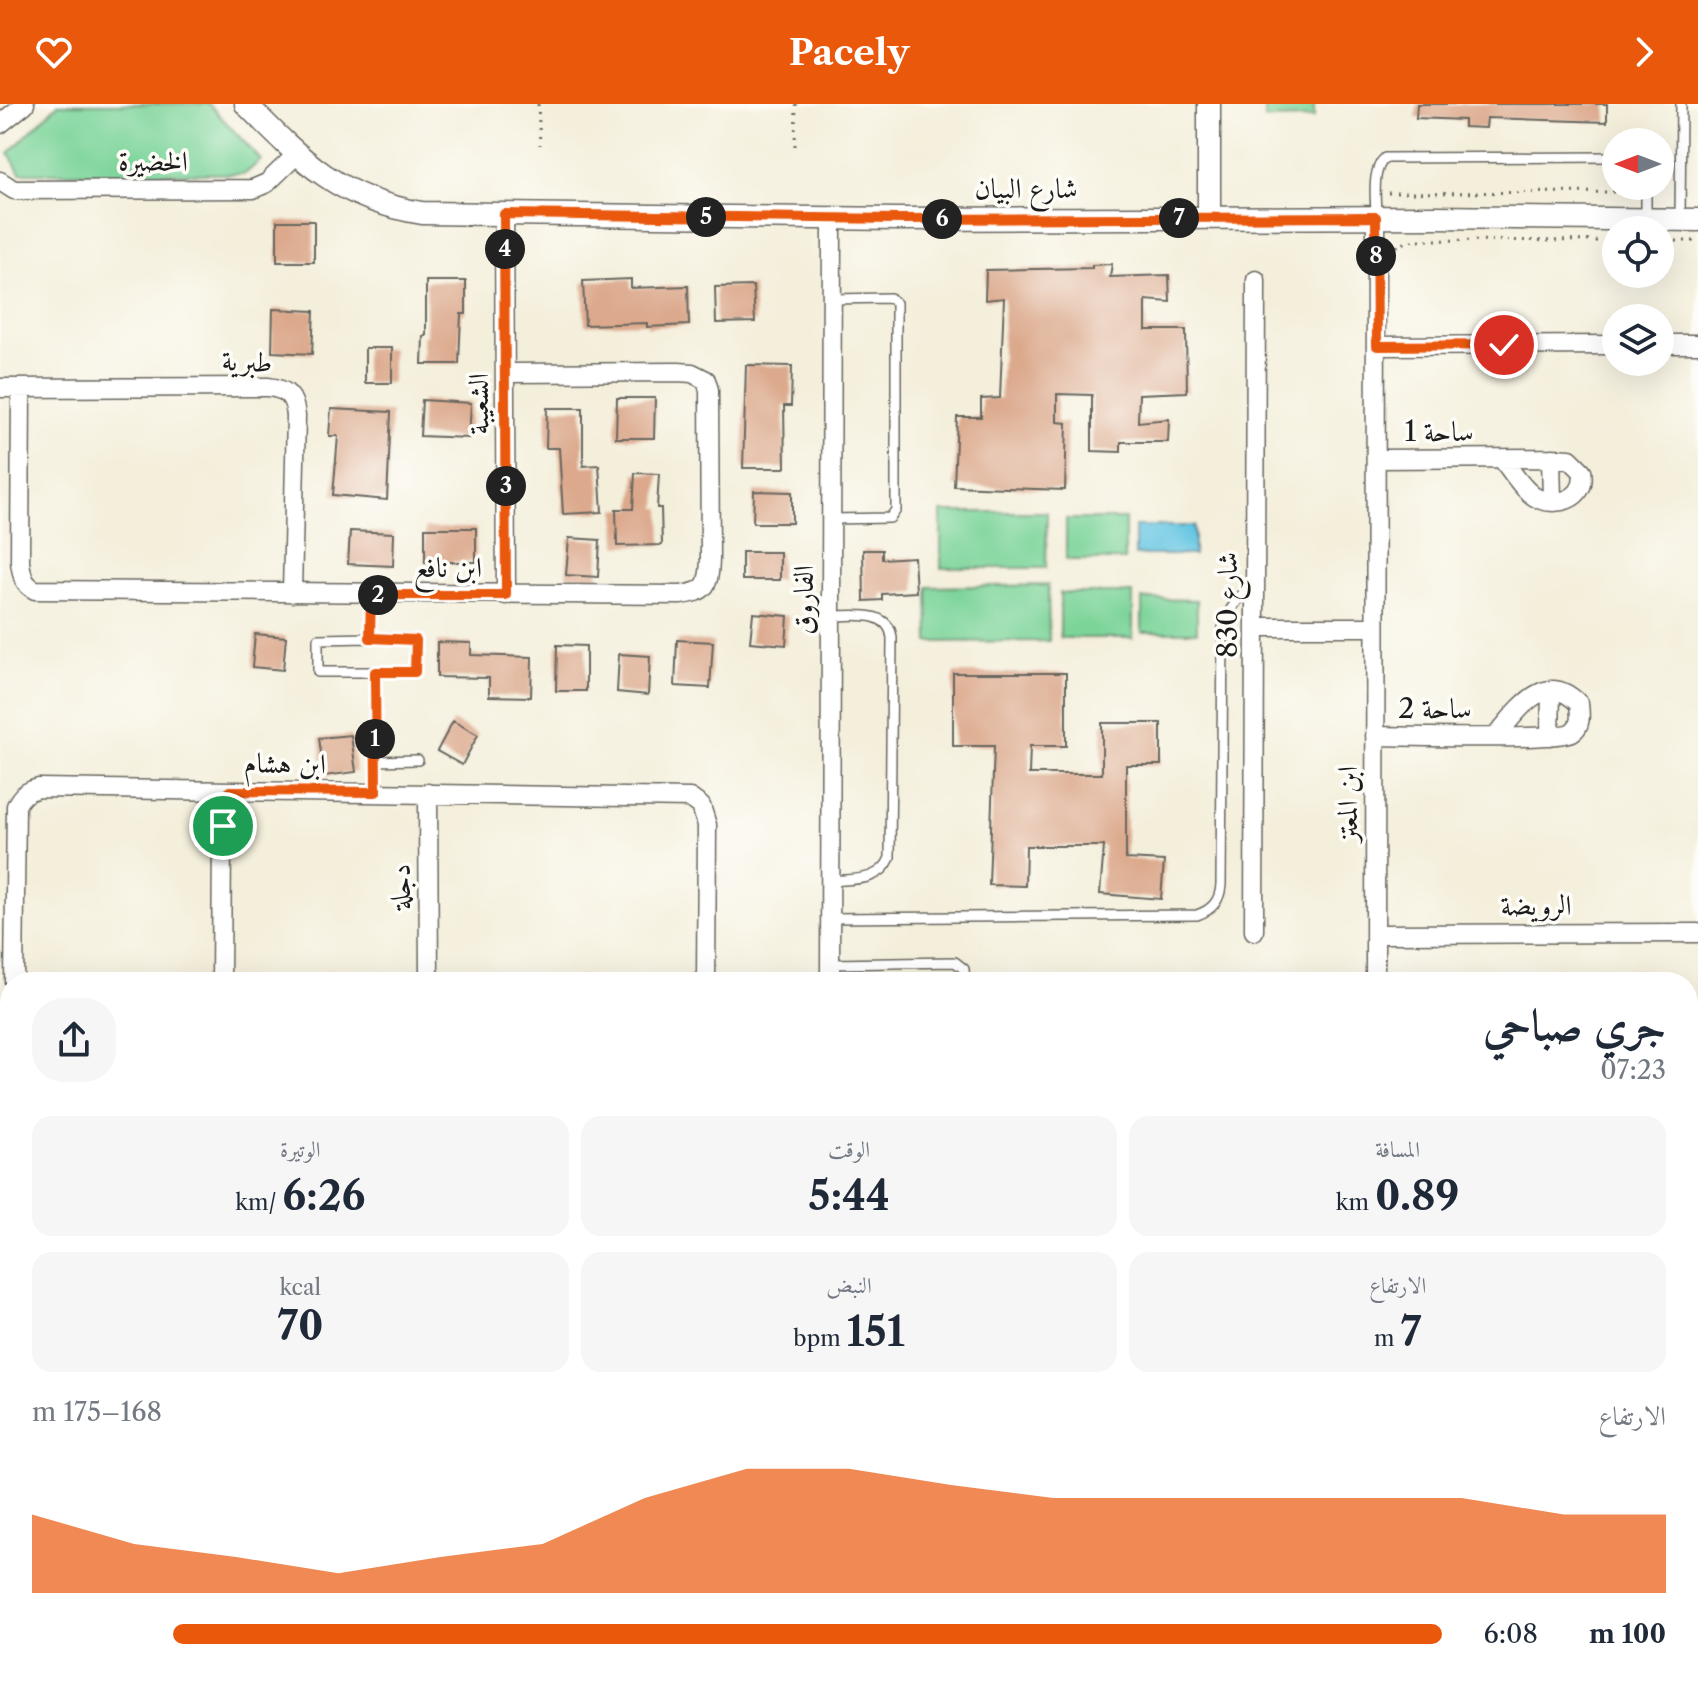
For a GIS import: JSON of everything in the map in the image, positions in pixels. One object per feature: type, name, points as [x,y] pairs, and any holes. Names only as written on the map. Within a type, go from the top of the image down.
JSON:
[{"type":"street","points":[[0,124],[25,104]]},
{"type":"street","name":"شارع البيان","points":[[246,104],[296,155],[335,184],[398,209],[422,213],[832,218],[1602,220]]},
{"type":"street","points":[[1209,104],[1209,217]]},
{"type":"street","name":"الخضيرة","points":[[0,181],[14,190],[253,189],[267,183],[296,155]]},
{"type":"street","name":"الشعيبة","points":[[504,214],[506,595]]},
{"type":"street","name":"ابن المعتز","points":[[1375,972],[1376,217]]},
{"type":"street","name":"الفاروق","points":[[830,972],[832,218]]},
{"type":"street","name":"شارع 830","points":[[1254,931],[1256,280]]},
{"type":"street","points":[[1674,344],[1698,344]]},
{"type":"street","points":[[1377,346],[1602,345]]},
{"type":"street","name":"ابن نافع","points":[[21,388],[20,562],[28,587],[46,592],[506,595],[693,594],[705,587],[710,559],[710,405],[706,380],[692,373],[678,372],[506,373]]},
{"type":"street","name":"طبرية","points":[[0,388],[268,387],[288,393],[294,402],[296,416],[292,593]]},
{"type":"street","points":[[1551,458],[1570,459],[1577,464],[1584,480],[1578,494],[1570,499],[1552,500],[1551,458]]},
{"type":"street","name":"ساحة 1","points":[[1376,459],[1551,458]]},
{"type":"street","name":"ساحة 1","points":[[1502,459],[1535,497],[1552,500]]},
{"type":"street","points":[[1255,627],[1375,627]]},
{"type":"street","points":[[1551,691],[1560,691],[1579,704],[1579,724],[1570,734],[1550,736],[1551,691]]},
{"type":"street","name":"ساحة 2","points":[[1496,736],[1533,695],[1551,691]]},
{"type":"street","name":"ساحة 2","points":[[1375,736],[1550,736]]},
{"type":"street","name":"ابن هشام","points":[[14,972],[14,822],[19,798],[27,791],[39,788],[681,796],[697,801],[706,816],[706,972]]},
{"type":"street","points":[[221,972],[222,839],[230,791]]},
{"type":"street","name":"دجلة","points":[[428,793],[429,972]]},
{"type":"street","name":"الرويضة","points":[[1375,934],[1698,933]]},
{"type":"lane","points":[[1681,104],[1689,220]]},
{"type":"lane","points":[[1376,217],[1376,172],[1385,158],[1602,157]]},
{"type":"lane","points":[[831,519],[890,518],[896,510],[896,303],[890,298],[832,299]]},
{"type":"lane","points":[[830,918],[1197,915],[1212,907],[1221,885],[1223,628],[1231,609],[1255,577]]},
{"type":"lane","points":[[370,638],[371,595]]},
{"type":"lane","points":[[830,881],[872,877],[884,870],[890,858],[892,638],[888,625],[876,617],[831,616]]},
{"type":"lane","points":[[370,638],[416,640],[415,672],[317,670],[318,639],[370,638]]},
{"type":"lane","points":[[375,672],[376,792]]},
{"type":"lane","points":[[375,761],[418,760]]},
{"type":"lane","points":[[841,972],[955,962],[964,972]]},
{"type":"path","points":[[538,104],[540,145]]},
{"type":"path","points":[[795,146],[796,104]]},
{"type":"path","points":[[1376,193],[1602,190]]},
{"type":"path","points":[[1392,259],[1398,245],[1414,240],[1602,241]]},
{"type":"path","points":[[1674,241],[1698,241]]},
{"type":"green space","points":[[58,104],[209,104],[261,160],[245,174],[20,173],[9,153]]},
{"type":"green space","points":[[1265,104],[1314,104],[1314,118],[1265,119]]},
{"type":"green space","points":[[941,512],[1047,512],[1046,568],[941,568]]},
{"type":"green space","points":[[1066,519],[1125,519],[1125,560],[1066,560]]},
{"type":"green space","points":[[1048,585],[1049,641],[929,642],[928,587]]},
{"type":"green space","points":[[1060,593],[1133,593],[1133,638],[1060,638]]},
{"type":"green space","points":[[1142,599],[1197,600],[1197,632],[1142,632]]},
{"type":"water","points":[[1135,526],[1194,526],[1194,555],[1135,555]]},
{"type":"building","points":[[1417,104],[1607,104],[1607,122],[1487,118],[1486,128],[1464,127],[1464,120],[1416,118]]},
{"type":"building","points":[[277,221],[314,221],[314,262],[277,262]]},
{"type":"building","points":[[1112,264],[1110,277],[1169,275],[1170,302],[1146,300],[1146,330],[1186,330],[1187,392],[1139,394],[1138,422],[1169,419],[1168,442],[1121,442],[1121,452],[1092,451],[1092,395],[1057,394],[1057,422],[1067,423],[1065,490],[954,486],[957,417],[981,417],[981,399],[1000,398],[1004,298],[985,300],[986,270],[1092,268],[1092,265]]},
{"type":"building","points":[[631,279],[631,288],[688,286],[689,325],[585,325],[583,281]]},
{"type":"building","points":[[426,281],[466,281],[466,314],[461,314],[459,364],[422,364],[423,336],[426,336]]},
{"type":"building","points":[[753,286],[755,322],[716,323],[715,287]]},
{"type":"building","points":[[273,309],[314,311],[312,354],[272,352]]},
{"type":"building","points":[[365,348],[392,348],[392,383],[365,383]]},
{"type":"building","points":[[746,365],[792,366],[791,406],[784,406],[785,468],[743,468]]},
{"type":"building","points":[[617,398],[655,398],[654,438],[616,438]]},
{"type":"building","points":[[422,400],[471,403],[469,438],[420,436]]},
{"type":"building","points":[[547,408],[583,408],[583,466],[599,465],[602,512],[563,514],[559,448],[546,448]]},
{"type":"building","points":[[331,409],[391,412],[387,500],[333,495],[338,436],[329,436]]},
{"type":"building","points":[[635,473],[659,474],[657,508],[661,508],[662,545],[617,546],[616,509],[633,509]]},
{"type":"building","points":[[754,491],[792,492],[792,523],[753,523]]},
{"type":"building","points":[[425,528],[476,528],[476,562],[425,562]]},
{"type":"building","points":[[350,531],[394,533],[393,566],[348,564]]},
{"type":"building","points":[[569,538],[600,540],[598,577],[566,575]]},
{"type":"building","points":[[863,550],[882,550],[882,559],[914,557],[916,592],[882,594],[882,600],[864,601]]},
{"type":"building","points":[[742,552],[780,552],[780,580],[742,580]]},
{"type":"building","points":[[753,613],[788,616],[786,645],[750,642]]},
{"type":"building","points":[[255,634],[286,637],[283,670],[252,667]]},
{"type":"building","points":[[677,640],[713,642],[710,688],[675,686]]},
{"type":"building","points":[[437,642],[471,643],[471,655],[532,657],[531,697],[489,696],[489,678],[437,677]]},
{"type":"building","points":[[557,645],[586,646],[586,691],[556,691]]},
{"type":"building","points":[[619,654],[650,656],[648,695],[617,692]]},
{"type":"building","points":[[953,673],[1066,673],[1066,746],[1030,746],[1029,774],[1102,774],[1102,723],[1161,723],[1161,765],[1126,765],[1126,859],[1164,861],[1161,899],[1100,894],[1104,846],[1026,846],[1025,886],[989,885],[994,746],[953,746]]},
{"type":"building","points":[[453,721],[478,735],[462,765],[437,751]]},
{"type":"building","points":[[351,735],[356,772],[324,776],[319,738]]},
{"type":"route","points":[[223,826],[230,791],[376,792],[375,672],[415,672],[416,640],[370,638],[371,595],[506,595],[504,214],[898,219],[1376,217],[1377,346],[1504,345]]}]
